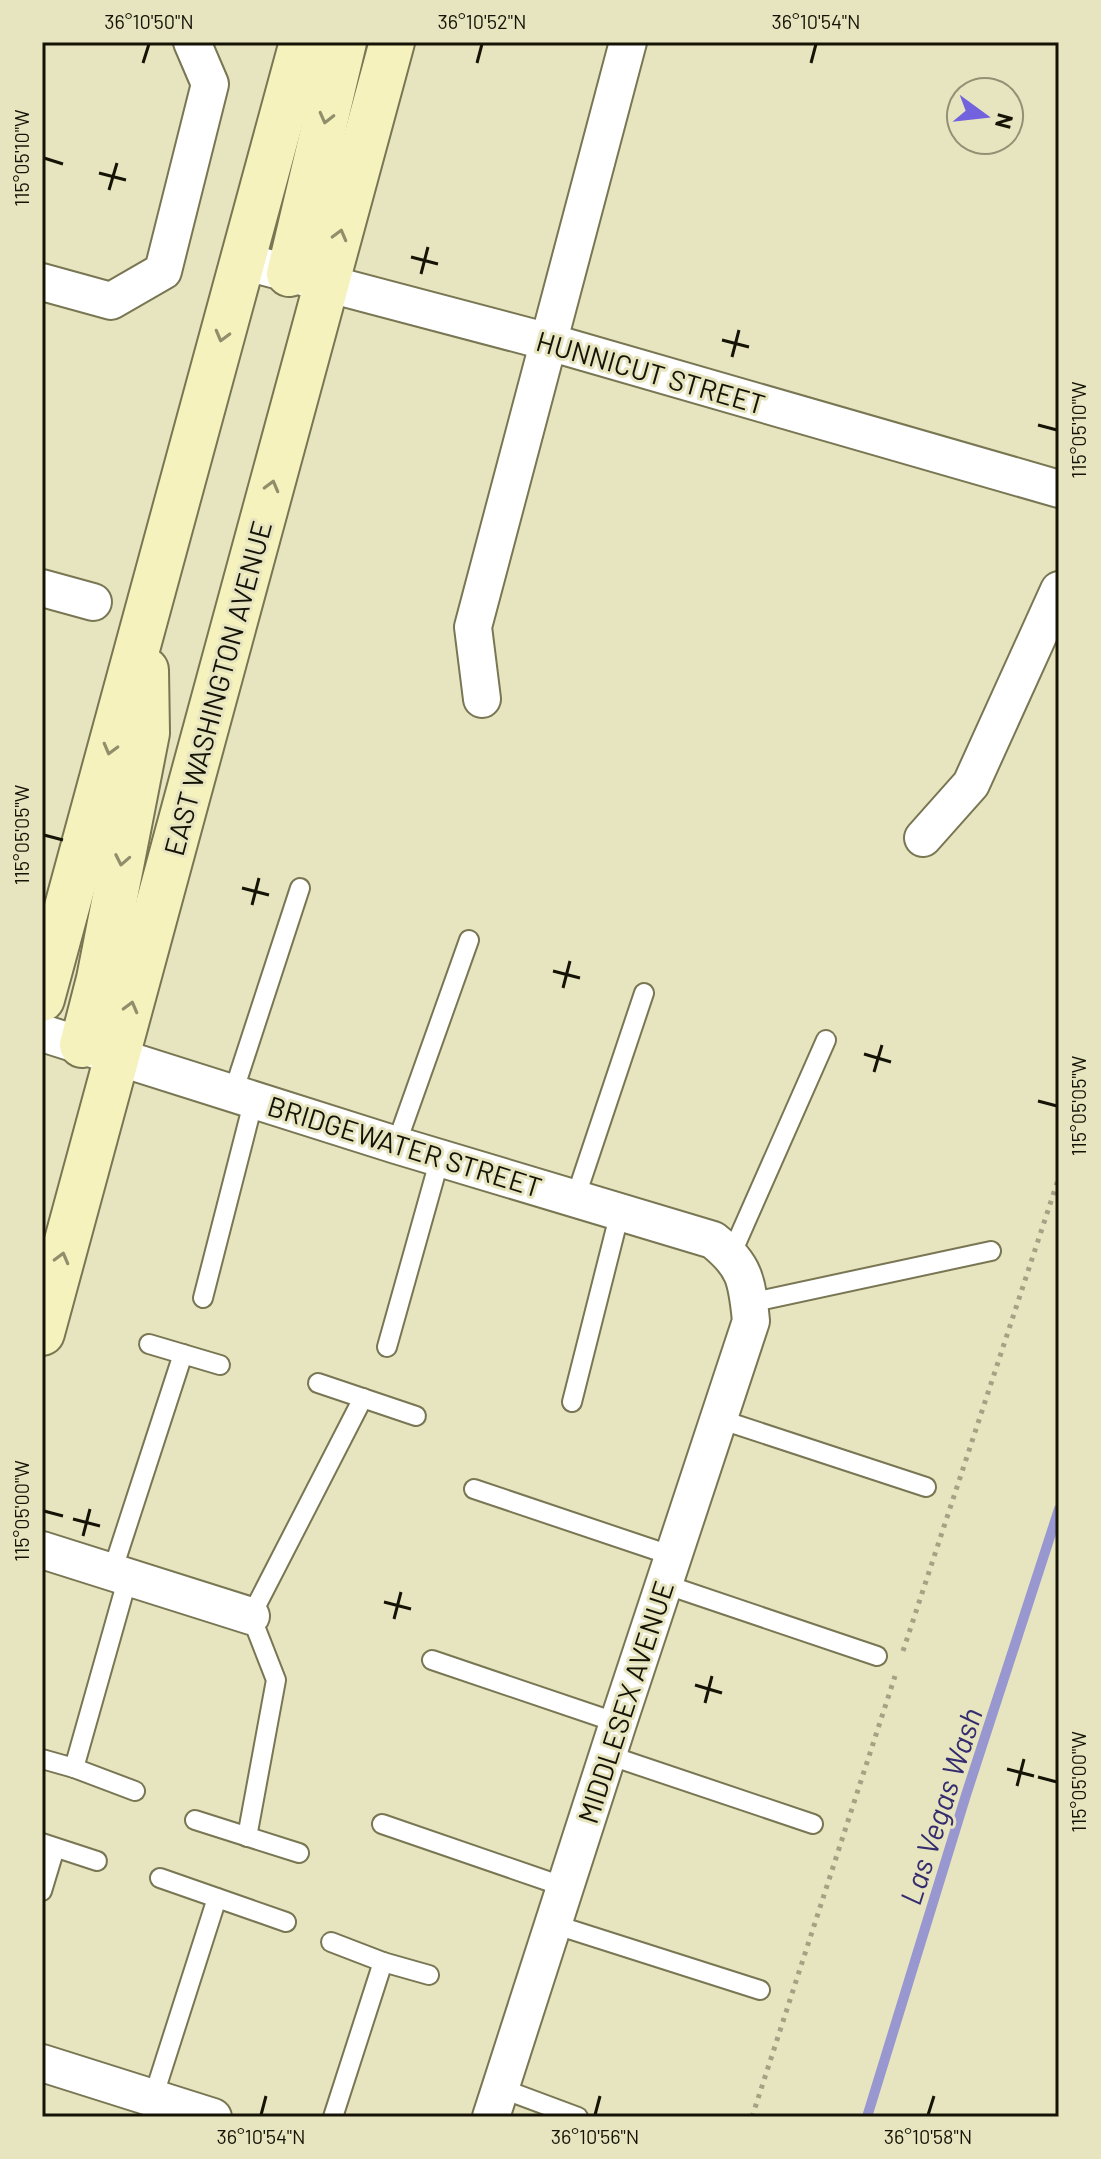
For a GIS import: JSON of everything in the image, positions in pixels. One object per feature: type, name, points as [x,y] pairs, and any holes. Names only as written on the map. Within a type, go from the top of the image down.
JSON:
[{"type":"main road","points":[[42,999],[302,42]]},
{"type":"main road","points":[[308,279],[344,42]]},
{"type":"main road","name":"EAST WASHINGTON AVENUE","points":[[42,1333],[81,1045],[308,279],[392,42]]},
{"type":"main road","points":[[81,1045],[99,979],[147,733],[146,616]]},
{"type":"street","points":[[42,282],[111,301],[163,271],[210,84],[192,42]]},
{"type":"street","points":[[482,699],[473,627],[628,42]]},
{"type":"street","name":"HUNNICUT STREET","points":[[242,261],[549,342],[1059,489]]},
{"type":"street","points":[[42,588],[93,602]]},
{"type":"street","points":[[923,838],[971,784],[1059,590]]},
{"type":"street","name":"BRIDGEWATER STREET","points":[[81,1045],[396,1145],[713,1240],[743,1281]]},
{"type":"street","name":"MIDDLESEX AVENUE","points":[[496,2103],[751,1321],[743,1281]]},
{"type":"street","points":[[42,1550],[251,1616]]},
{"type":"street","points":[[42,2063],[161,2106],[213,2117]]},
{"type":"lane","points":[[203,1298],[244,1096],[300,888]]},
{"type":"lane","points":[[396,1145],[469,940]]},
{"type":"lane","points":[[575,1199],[644,993]]},
{"type":"lane","points":[[826,1040],[743,1281],[991,1251]]},
{"type":"lane","points":[[387,1347],[440,1158]]},
{"type":"lane","points":[[572,1402],[620,1212]]},
{"type":"lane","points":[[149,1344],[220,1365]]},
{"type":"lane","points":[[74,1768],[120,1574],[183,1354]]},
{"type":"lane","points":[[318,1383],[416,1416]]},
{"type":"lane","points":[[247,1837],[276,1680],[251,1616],[363,1398]]},
{"type":"lane","points":[[719,1419],[926,1487]]},
{"type":"lane","points":[[474,1489],[877,1656]]},
{"type":"lane","points":[[432,1660],[813,1824]]},
{"type":"lane","points":[[42,1759],[135,1791]]},
{"type":"lane","points":[[195,1820],[299,1853]]},
{"type":"lane","points":[[382,1824],[565,1887]]},
{"type":"lane","points":[[42,1891],[48,1845],[97,1861]]},
{"type":"lane","points":[[160,1878],[286,1922]]},
{"type":"lane","points":[[161,2106],[217,1898]]},
{"type":"lane","points":[[553,1924],[760,1990]]},
{"type":"lane","points":[[331,1942],[429,1975]]},
{"type":"lane","points":[[333,2117],[383,1962]]},
{"type":"lane","points":[[496,2103],[578,2117]]},
{"type":"waterway","name":"Las Vegas Wash","points":[[867,2117],[966,1795],[1059,1509]]}]
